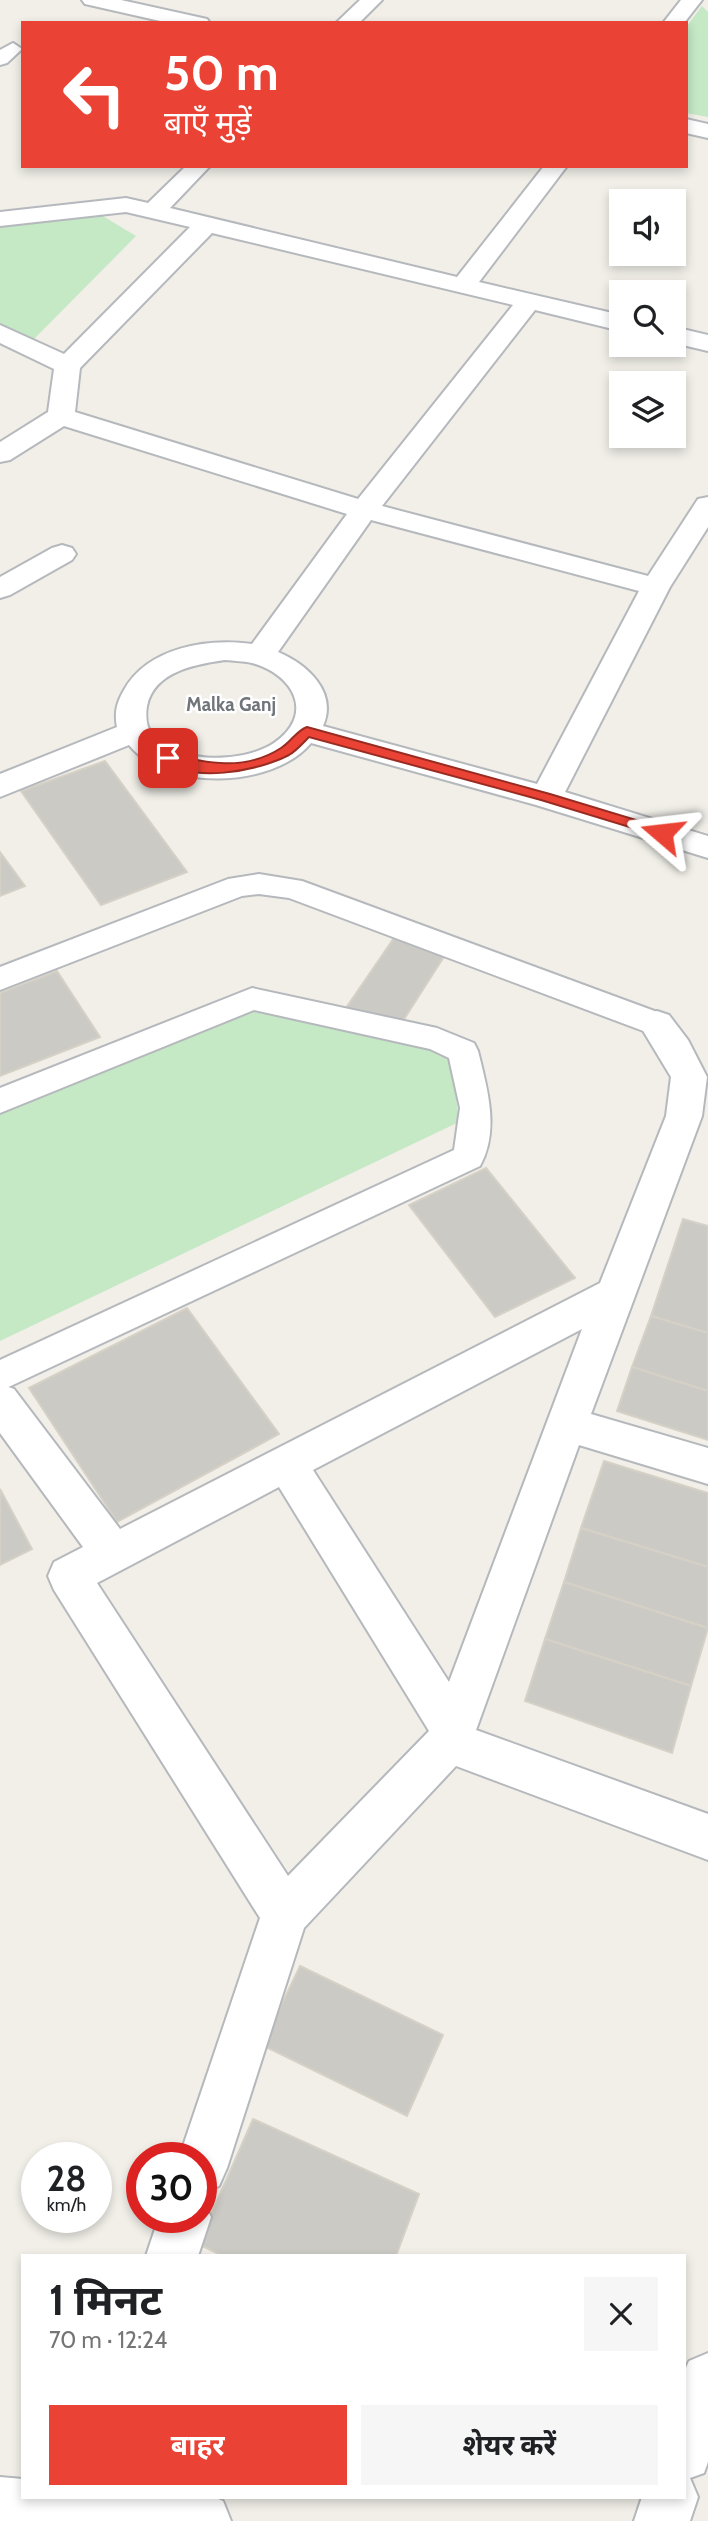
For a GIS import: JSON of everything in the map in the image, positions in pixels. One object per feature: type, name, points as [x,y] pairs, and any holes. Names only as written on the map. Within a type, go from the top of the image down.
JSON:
[{"type":"street","points":[[92,0],[191,21]]},
{"type":"street","points":[[348,21],[372,0]]},
{"type":"street","points":[[675,21],[692,0]]},
{"type":"street","points":[[688,126],[708,131]]},
{"type":"street","points":[[153,212],[197,168]]},
{"type":"street","points":[[462,286],[554,168]]},
{"type":"street","points":[[1,216],[125,205],[609,320]]},
{"type":"street","points":[[61,416],[67,366],[206,225]]},
{"type":"street","points":[[260,655],[364,510],[528,302]]},
{"type":"street","points":[[0,333],[67,366]]},
{"type":"street","points":[[686,338],[708,343]]},
{"type":"street","points":[[0,454],[61,416],[364,510],[656,587]]},
{"type":"street","points":[[546,797],[656,587],[708,505]]},
{"type":"street","points":[[0,589],[62,554]]},
{"type":"street","points":[[225,651],[260,655],[288,667],[308,686],[314,709],[307,732],[286,751],[255,765],[219,769],[183,764],[153,751],[135,731],[130,709],[139,686],[160,667],[191,655],[225,651]]},
{"type":"street","points":[[0,786],[135,731]]},
{"type":"street","points":[[307,732],[546,797],[708,847]]},
{"type":"street","points":[[210,2142],[285,1914],[451,1736],[614,1293],[684,1116],[689,1077],[675,1049],[657,1024]]},
{"type":"street","points":[[285,1914],[69,1576],[614,1293]]},
{"type":"street","points":[[0,1401],[113,1552]]},
{"type":"street","points":[[566,1424],[708,1466]]},
{"type":"street","points":[[286,1462],[451,1736],[708,1837]]},
{"type":"street","points":[[173,2254],[180,2233]]},
{"type":"street","points":[[686,2447],[708,2380]]},
{"type":"street","points":[[662,2521],[669,2499]]},
{"type":"street","points":[[0,2505],[91,2504],[203,2521]]},
{"type":"lane","points":[[0,979],[238,886],[277,885],[305,893],[657,1024]]},
{"type":"lane","points":[[0,1101],[252,999],[437,1038],[463,1051],[475,1108],[469,1157],[0,1376]]},
{"type":"green space","points":[[702,6],[708,12],[708,117],[688,113],[688,24]]},
{"type":"green space","points":[[101,215],[136,236],[33,340],[0,324],[0,226]]},
{"type":"green space","points":[[233,1005],[450,1051],[459,1122],[0,1341],[0,1109]]},
{"type":"building","points":[[105,761],[187,872],[101,905],[21,791]]},
{"type":"building","points":[[0,852],[25,886],[0,896]]},
{"type":"building","points":[[394,938],[445,955],[399,1027],[346,1008]]},
{"type":"building","points":[[57,971],[100,1037],[0,1076],[0,993]]},
{"type":"building","points":[[486,1168],[575,1278],[495,1317],[409,1205]]},
{"type":"building","points":[[683,1219],[708,1226],[708,1333],[651,1316]]},
{"type":"building","points":[[187,1308],[279,1434],[117,1522],[29,1388]]},
{"type":"building","points":[[651,1316],[708,1333],[708,1391],[632,1367]]},
{"type":"building","points":[[632,1367],[708,1391],[708,1440],[617,1411]]},
{"type":"building","points":[[604,1461],[708,1493],[708,1567],[581,1528]]},
{"type":"building","points":[[0,1489],[32,1549],[0,1565]]},
{"type":"building","points":[[581,1528],[708,1567],[708,1628],[564,1582]]},
{"type":"building","points":[[564,1582],[708,1628],[691,1686],[545,1639]]},
{"type":"building","points":[[545,1639],[691,1686],[672,1753],[525,1701]]},
{"type":"building","points":[[300,1966],[443,2035],[407,2116],[262,2045]]},
{"type":"building","points":[[253,2119],[419,2194],[397,2254],[219,2254],[198,2244],[203,2233],[217,2233],[217,2201]]},
{"type":"district","name":"Malka Ganj","points":[[231,704]]},
{"type":"route","points":[[168,758],[183,764],[219,769],[255,765],[286,751],[307,732],[546,797],[662,833]]}]
